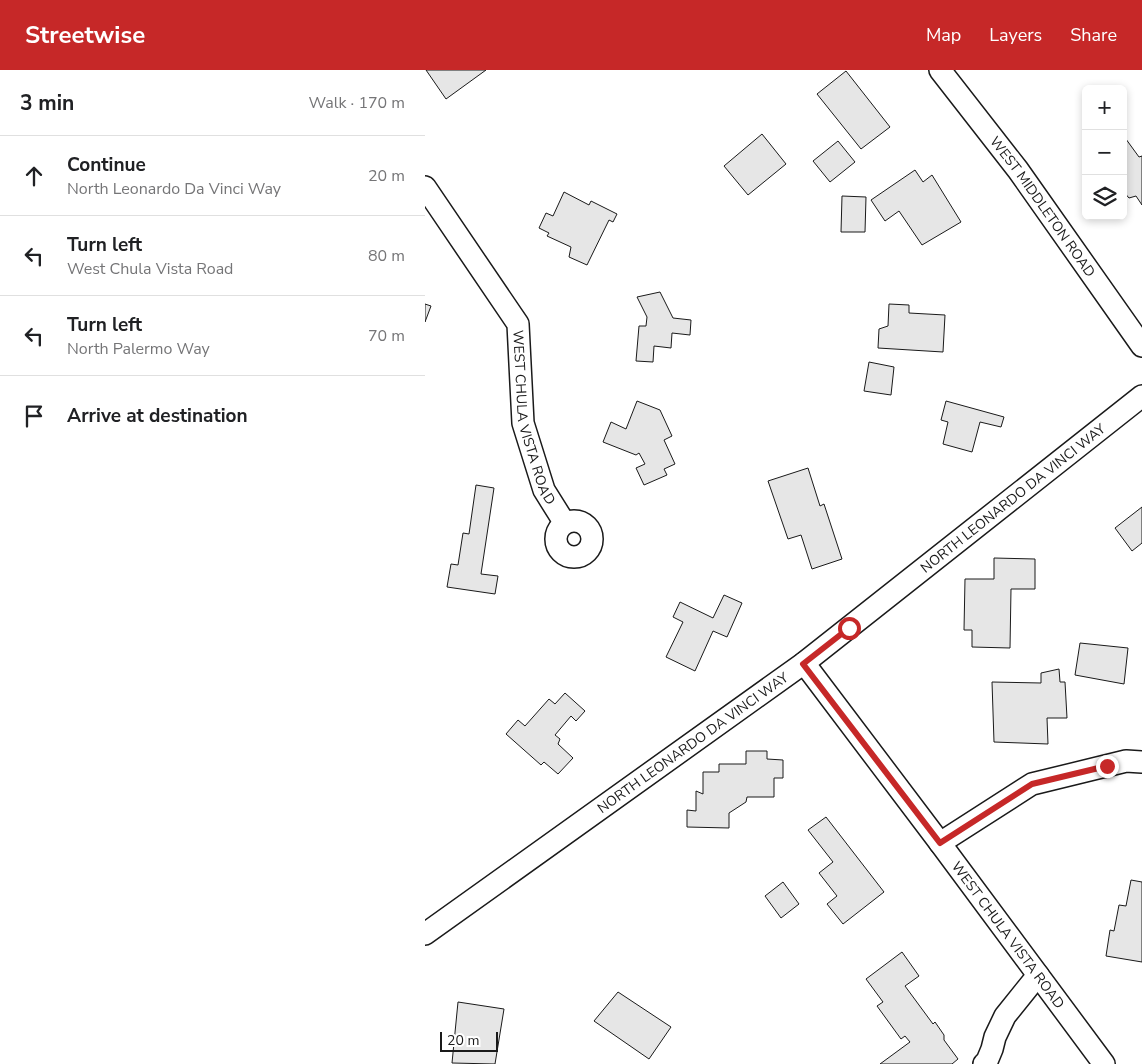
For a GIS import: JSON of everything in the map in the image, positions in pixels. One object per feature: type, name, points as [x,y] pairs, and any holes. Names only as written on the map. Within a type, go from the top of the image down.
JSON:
[{"type":"street","name":"WEST MIDDLETON ROAD","points":[[940,70],[1018,170],[1142,346]]},
{"type":"street","name":"WEST CHULA VISTA ROAD","points":[[425,187],[518,324],[523,423],[544,490],[564,522]]},
{"type":"street","name":"NORTH LEONARDO DA VINCI WAY","points":[[425,934],[803,664],[1142,396]]},
{"type":"street","name":"WEST CHULA VISTA ROAD","points":[[803,664],[1105,1064]]},
{"type":"street","points":[[940,843],[1032,784],[1126,761],[1142,762]]},
{"type":"street","points":[[984,1064],[993,1049],[995,1037],[1005,1016],[1038,975]]},
{"type":"building","points":[[426,70],[486,70],[446,99]]},
{"type":"building","points":[[846,71],[890,127],[861,149],[817,94]]},
{"type":"building","points":[[762,134],[786,164],[748,195],[724,166]]},
{"type":"building","points":[[1127,140],[1139,157],[1142,156],[1142,205],[1136,196],[1129,198],[1127,196]]},
{"type":"building","points":[[838,141],[855,162],[830,182],[813,161]]},
{"type":"building","points":[[915,170],[923,182],[932,175],[961,222],[922,245],[899,211],[885,221],[871,200]]},
{"type":"building","points":[[564,192],[589,205],[591,201],[617,214],[613,222],[609,220],[587,265],[569,257],[571,247],[547,236],[549,233],[539,228],[546,213],[553,216]]},
{"type":"building","points":[[842,196],[866,197],[865,232],[841,232]]},
{"type":"building","points":[[660,292],[673,318],[691,320],[690,335],[672,333],[671,348],[654,346],[653,362],[636,361],[639,326],[646,326],[647,317],[637,297]]},
{"type":"building","points":[[425,304],[431,306],[425,322]]},
{"type":"building","points":[[889,304],[909,305],[909,313],[945,315],[943,352],[878,348],[879,329],[888,326]]},
{"type":"building","points":[[869,362],[894,367],[891,395],[864,391]]},
{"type":"building","points":[[637,401],[660,410],[672,436],[664,440],[675,464],[664,469],[667,475],[644,485],[636,468],[645,464],[639,453],[636,455],[603,442],[611,422],[626,429]]},
{"type":"building","points":[[946,401],[1004,417],[1001,427],[980,422],[972,452],[943,444],[948,422],[941,420]]},
{"type":"building","points":[[808,468],[820,506],[824,504],[842,559],[812,569],[801,535],[788,539],[768,481]]},
{"type":"building","points":[[476,485],[494,488],[481,574],[498,576],[495,594],[447,587],[451,564],[458,565],[463,533],[469,534]]},
{"type":"building","points":[[1142,507],[1142,543],[1132,551],[1115,528]]},
{"type":"building","points":[[994,558],[1035,559],[1035,589],[1011,589],[1010,648],[972,647],[972,630],[964,630],[965,579],[994,579]]},
{"type":"building","points":[[724,595],[742,603],[727,637],[713,631],[695,671],[666,657],[683,622],[673,617],[680,602],[713,618]]},
{"type":"building","points":[[1080,643],[1128,648],[1124,684],[1075,675]]},
{"type":"building","points":[[1059,669],[1060,682],[1065,682],[1067,718],[1047,718],[1048,744],[994,742],[992,682],[1041,683],[1041,673]]},
{"type":"building","points":[[565,693],[585,711],[576,721],[571,716],[555,735],[560,739],[558,744],[573,758],[558,774],[544,762],[541,765],[506,734],[518,720],[525,726],[549,699],[555,704]]},
{"type":"building","points":[[746,751],[767,751],[767,759],[783,760],[783,778],[774,778],[774,797],[747,797],[746,802],[729,813],[729,828],[687,827],[687,810],[696,811],[696,791],[703,794],[703,772],[719,772],[719,764],[746,764]]},
{"type":"building","points":[[826,817],[884,892],[843,924],[827,904],[837,896],[819,873],[833,862],[808,830]]},
{"type":"building","points":[[1131,880],[1142,882],[1142,962],[1106,956],[1110,930],[1114,931],[1119,905],[1126,906]]},
{"type":"building","points":[[783,882],[799,904],[781,918],[765,896]]},
{"type":"building","points":[[902,952],[919,976],[905,986],[933,1024],[935,1022],[944,1035],[944,1040],[958,1059],[952,1064],[880,1064],[910,1042],[905,1036],[901,1039],[877,1006],[883,1002],[866,979]]},
{"type":"building","points":[[618,992],[671,1027],[649,1059],[594,1021]]},
{"type":"building","points":[[458,1002],[504,1009],[495,1064],[452,1063]]},
{"type":"route","points":[[849,628],[803,664],[940,843],[1032,784],[1107,766]]}]
